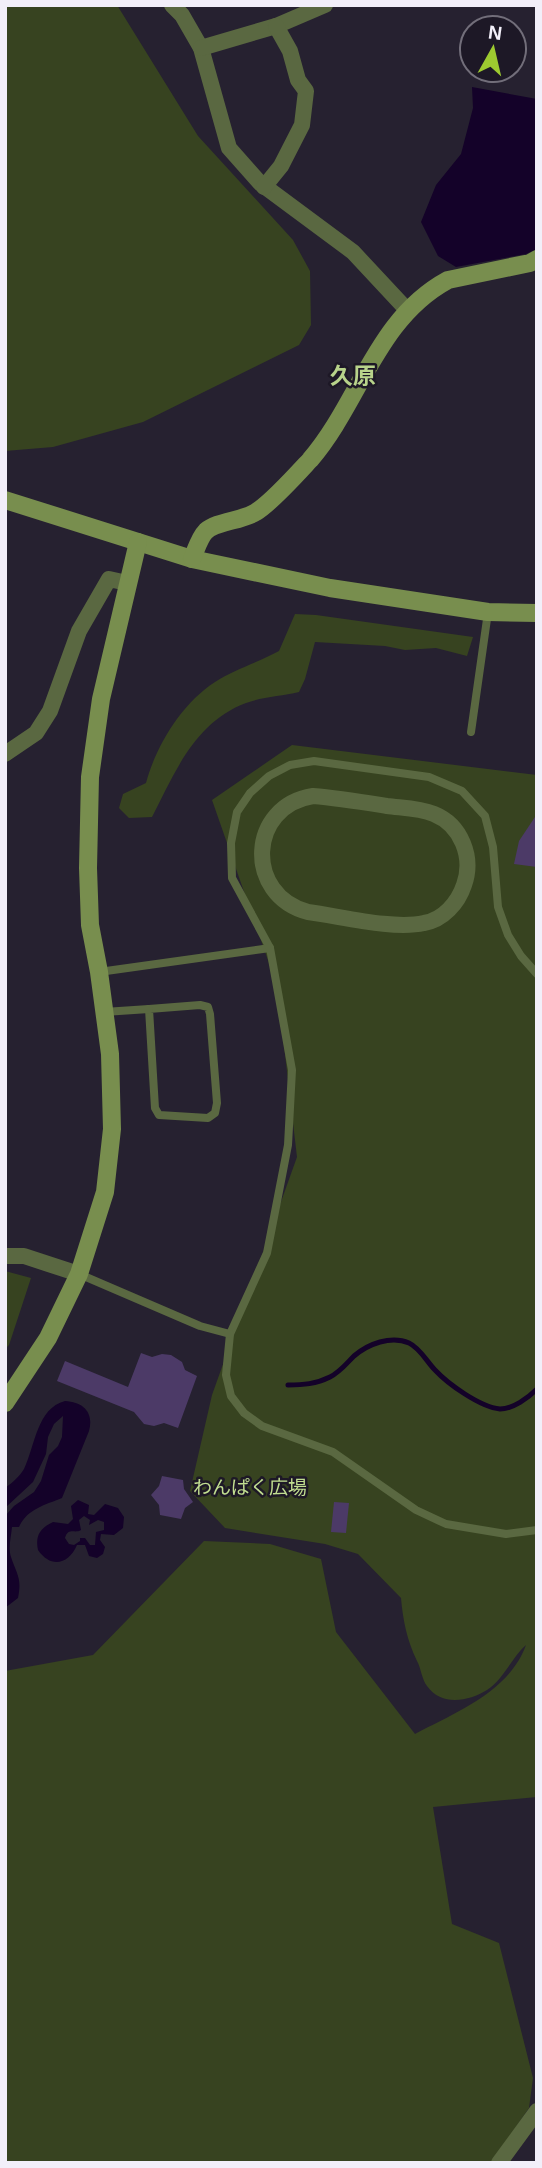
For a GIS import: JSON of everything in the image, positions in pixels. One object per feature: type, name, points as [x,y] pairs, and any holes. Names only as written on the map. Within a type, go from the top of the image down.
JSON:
[{"type":"street","points":[[172,5],[182,16],[201,48],[229,148],[264,187],[353,252],[408,311]]},
{"type":"street","points":[[201,48],[276,26],[326,5]]},
{"type":"street","points":[[264,187],[281,166],[302,125],[306,91],[298,80],[290,51],[276,26]]},
{"type":"street","points":[[192,559],[206,531],[213,526],[240,521],[258,511],[309,460],[331,432],[374,355],[408,311],[448,280],[530,263],[537,259]]},
{"type":"street","points":[[5,500],[192,559],[330,588],[488,612],[537,613]]},
{"type":"street","points":[[5,1404],[48,1338],[79,1274],[105,1192],[112,1129],[110,1054],[90,925],[90,777],[101,699],[138,542]]},
{"type":"street","points":[[5,754],[36,733],[50,711],[79,631],[109,579],[127,583]]},
{"type":"street","points":[[326,797],[419,810],[437,815],[453,826],[464,845],[468,866],[465,883],[450,908],[435,920],[399,925],[307,912],[281,898],[270,886],[261,862],[270,822],[290,803],[301,798],[326,797]]},
{"type":"street","points":[[5,1256],[24,1256],[79,1274]]},
{"type":"street","points":[[499,2163],[537,2111]]},
{"type":"lane","points":[[471,732],[488,612]]},
{"type":"lane","points":[[537,974],[508,935],[498,907],[493,847],[485,816],[462,791],[429,776],[314,761],[290,765],[269,776],[250,793],[237,813],[231,843],[232,878],[270,948],[292,1070],[288,1145],[267,1253],[230,1334],[226,1374],[231,1396],[244,1413],[262,1426],[333,1452],[416,1510],[446,1524],[506,1534],[537,1530]]},
{"type":"lane","points":[[99,972],[270,948]]},
{"type":"lane","points":[[104,1012],[200,1005],[208,1007],[217,1103],[215,1113],[208,1118],[168,1117],[159,1115],[155,1108],[149,1009]]},
{"type":"lane","points":[[79,1274],[200,1326],[230,1334]]},
{"type":"green space","points":[[5,5],[117,5],[198,136],[293,240],[310,271],[311,325],[299,345],[143,422],[53,447],[5,451]]},
{"type":"green space","points":[[295,614],[473,637],[467,656],[436,648],[405,650],[385,646],[315,642],[299,692],[246,703],[213,722],[188,750],[152,817],[129,818],[119,808],[123,794],[146,783],[163,741],[181,714],[215,682],[279,651]]},
{"type":"green space","name":"わんぱく広場","points":[[292,745],[537,775],[537,1797],[433,1807],[452,1924],[499,1943],[533,2078],[529,2108],[491,2163],[5,2163],[5,1671],[93,1655],[204,1541],[270,1544],[321,1559],[336,1632],[415,1734],[464,1709],[494,1688],[507,1676],[526,1645],[487,1690],[464,1699],[440,1697],[433,1693],[424,1681],[408,1638],[401,1598],[358,1554],[325,1544],[225,1528],[190,1491],[212,1395],[297,1157],[277,986],[212,800]]},
{"type":"green space","points":[[5,1271],[31,1278],[9,1345],[5,1349]]},
{"type":"shaded area","points":[[472,87],[537,99],[537,249],[526,254],[456,267],[438,256],[421,222],[436,185],[461,154],[473,108]]},
{"type":"shaded area","points":[[65,1401],[82,1406],[86,1410],[90,1419],[89,1431],[62,1498],[32,1512],[19,1527],[12,1527],[10,1554],[18,1577],[19,1591],[18,1598],[5,1608],[5,1516],[34,1492],[41,1481],[49,1455],[62,1437],[63,1416],[54,1424],[48,1437],[46,1454],[33,1482],[5,1508],[5,1488],[24,1469],[38,1429],[48,1411]]},
{"type":"shaded area","points":[[78,1500],[89,1505],[88,1514],[94,1515],[105,1504],[118,1508],[124,1517],[123,1528],[114,1535],[101,1534],[100,1540],[105,1547],[103,1554],[97,1558],[89,1556],[85,1545],[77,1545],[65,1560],[48,1560],[38,1550],[38,1537],[45,1527],[53,1522],[68,1524],[73,1519],[71,1506]],"holes":[[[84,1516],[90,1520],[89,1525],[98,1520],[104,1522],[104,1530],[96,1532],[95,1545],[90,1545],[85,1538],[80,1538],[74,1545],[69,1544],[66,1535],[81,1530],[79,1520]]]},
{"type":"building","points":[[537,814],[537,867],[514,864],[519,841]]},
{"type":"building","points":[[141,1353],[152,1357],[171,1355],[182,1362],[185,1370],[197,1376],[178,1428],[164,1423],[154,1426],[144,1424],[134,1412],[57,1381],[65,1361],[128,1387]]},
{"type":"building","points":[[162,1476],[183,1480],[184,1489],[193,1502],[185,1508],[181,1519],[160,1515],[159,1505],[151,1495],[159,1486]]},
{"type":"building","points":[[334,1502],[349,1503],[346,1533],[331,1532]]},
{"type":"waterway","points":[[288,1385],[309,1384],[325,1379],[337,1373],[366,1348],[387,1340],[395,1340],[413,1345],[448,1382],[492,1407],[510,1407],[537,1389]]},
{"type":"district","name":"久原","points":[[353,376]]}]
